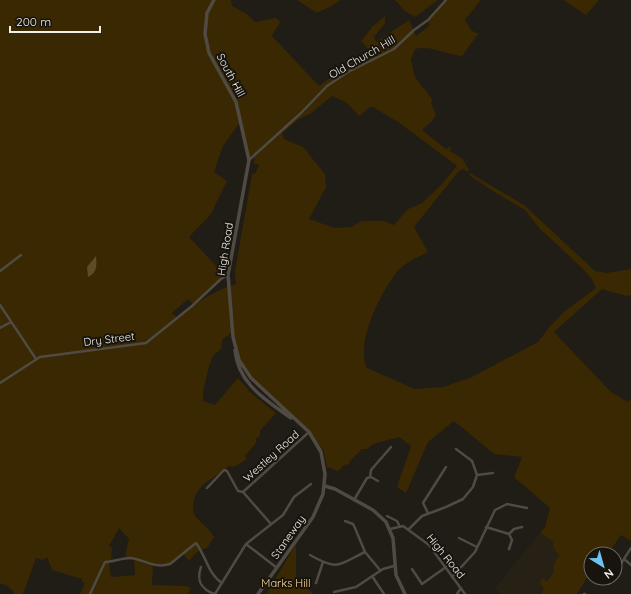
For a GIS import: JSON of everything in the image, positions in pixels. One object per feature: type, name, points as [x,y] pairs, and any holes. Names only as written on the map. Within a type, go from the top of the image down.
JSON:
[{"type":"main road","name":"South Hill","points":[[214,0],[207,13],[205,34],[209,53],[236,102],[250,160]]},
{"type":"main road","name":"High Road","points":[[250,160],[228,275],[234,341],[239,360],[251,378],[309,432],[321,452],[325,471],[325,486]]},
{"type":"main road","points":[[325,486],[335,489],[378,514],[390,529],[393,541],[394,566],[397,578],[405,594]]},
{"type":"main road","name":"Staneway","points":[[258,594],[313,517],[321,500],[325,486]]},
{"type":"street","name":"Old Church Hill","points":[[250,160],[301,113],[327,86],[348,72],[397,48],[414,30],[428,20],[446,0]]},
{"type":"street","points":[[0,271],[21,255]]},
{"type":"street","name":"Dry Street","points":[[0,383],[40,357],[146,343],[192,306],[221,279],[228,275]]},
{"type":"street","points":[[0,305],[36,360]]},
{"type":"street","points":[[0,328],[11,322]]},
{"type":"street","name":"Westley Road","points":[[243,492],[309,432]]},
{"type":"street","points":[[370,477],[371,470],[391,447]]},
{"type":"street","points":[[409,529],[418,519],[428,513],[440,510],[464,499],[473,487],[477,475],[472,461],[456,449]]},
{"type":"street","points":[[428,513],[423,503],[446,467]]},
{"type":"street","points":[[207,488],[224,470],[227,471],[238,491],[243,492],[271,524]]},
{"type":"street","points":[[477,475],[492,473]]},
{"type":"street","points":[[370,477],[378,481]]},
{"type":"street","points":[[353,500],[365,480],[370,477]]},
{"type":"street","points":[[201,567],[198,575],[199,581],[204,589],[215,594],[246,544],[283,515],[294,497],[311,484]]},
{"type":"street","points":[[452,577],[472,557],[493,513],[502,506],[508,504],[527,508]]},
{"type":"street","name":"High Road","points":[[387,516],[397,521],[399,525],[409,529],[429,545],[465,594]]},
{"type":"street","points":[[346,521],[353,524],[365,552],[380,570]]},
{"type":"street","points":[[390,529],[399,525]]},
{"type":"street","points":[[486,527],[509,534],[512,540],[509,549]]},
{"type":"street","points":[[509,534],[514,529],[522,527]]},
{"type":"street","points":[[459,538],[477,547]]},
{"type":"street","points":[[90,594],[105,562],[130,558],[144,563],[166,565],[170,564],[196,543],[216,579],[222,583]]},
{"type":"street","points":[[246,544],[277,568]]},
{"type":"street","points":[[631,548],[624,559],[631,565]]},
{"type":"street","points":[[310,555],[331,566],[338,565],[365,552]]},
{"type":"street","points":[[316,583],[323,562]]},
{"type":"street","points":[[334,592],[356,587],[380,570],[394,566]]},
{"type":"street","points":[[412,569],[422,584],[446,567]]},
{"type":"street","points":[[372,576],[384,594]]},
{"type":"street","points":[[457,594],[461,588]]},
{"type":"shaded area","points":[[96,256],[95,271],[88,277],[87,267]]},
{"type":"shaded area","points":[[540,533],[583,561],[583,584],[577,594],[500,594],[494,589]]},
{"type":"green space","points":[[0,0],[231,0],[232,6],[247,14],[255,22],[276,18],[280,22],[272,36],[319,86],[347,65],[366,56],[370,51],[361,41],[372,27],[385,16],[385,23],[374,37],[376,42],[409,20],[416,36],[430,25],[428,21],[447,0],[481,0],[465,20],[471,30],[478,34],[462,56],[433,49],[421,48],[415,49],[411,60],[415,77],[432,99],[431,103],[436,115],[422,130],[446,149],[451,146],[450,151],[463,159],[469,170],[468,172],[463,169],[458,172],[414,227],[428,252],[412,260],[400,269],[384,292],[377,305],[367,332],[364,345],[364,358],[367,368],[415,389],[443,387],[472,377],[538,342],[550,326],[564,312],[596,288],[591,278],[581,267],[539,228],[525,210],[469,175],[470,173],[524,205],[595,271],[607,273],[631,269],[631,295],[626,296],[602,289],[554,332],[611,392],[628,402],[631,399],[631,541],[621,535],[613,546],[583,546],[583,584],[577,594],[540,594],[544,589],[540,583],[542,577],[547,582],[554,572],[553,566],[559,555],[553,547],[554,542],[540,533],[545,527],[550,508],[514,477],[522,457],[494,454],[454,421],[428,442],[406,493],[397,487],[411,446],[399,437],[373,444],[367,449],[362,449],[350,461],[349,464],[344,465],[338,471],[327,467],[323,448],[321,452],[309,432],[251,378],[239,360],[232,328],[230,334],[222,340],[221,349],[213,356],[209,366],[203,392],[203,401],[215,405],[238,378],[252,394],[276,413],[260,431],[260,435],[256,439],[256,443],[245,456],[247,459],[234,467],[228,466],[198,490],[193,504],[194,515],[214,537],[207,548],[197,552],[189,561],[183,554],[170,564],[153,565],[152,585],[185,586],[191,588],[188,594],[80,594],[85,583],[82,582],[82,579],[52,570],[47,557],[43,560],[36,558],[23,594],[13,594],[14,592],[6,585],[0,584]],"holes":[[[332,96],[347,103],[359,116],[370,107],[373,107],[398,122],[457,166],[441,185],[422,203],[408,209],[394,225],[384,221],[362,221],[351,227],[335,228],[309,219],[326,187],[325,174],[303,147],[284,139],[282,133],[299,119],[310,114]],[[240,122],[249,156],[255,158],[253,163],[259,165],[255,174],[252,174],[235,271],[236,284],[219,290],[205,298],[178,318],[172,313],[188,299],[194,305],[221,279],[222,272],[189,237],[211,214],[227,181],[214,172],[223,146]],[[119,528],[129,539],[125,556],[134,559],[135,575],[111,577],[109,562],[111,562],[112,547],[109,546]]]},
{"type":"green space","points":[[297,0],[340,0],[332,6],[317,13]]},
{"type":"green space","points":[[395,0],[438,0],[415,17],[405,11]]},
{"type":"green space","points":[[563,0],[599,0],[586,15]]},
{"type":"green space","name":"Marks Hill","points":[[296,544],[296,577],[313,594],[268,594],[267,593]]}]
